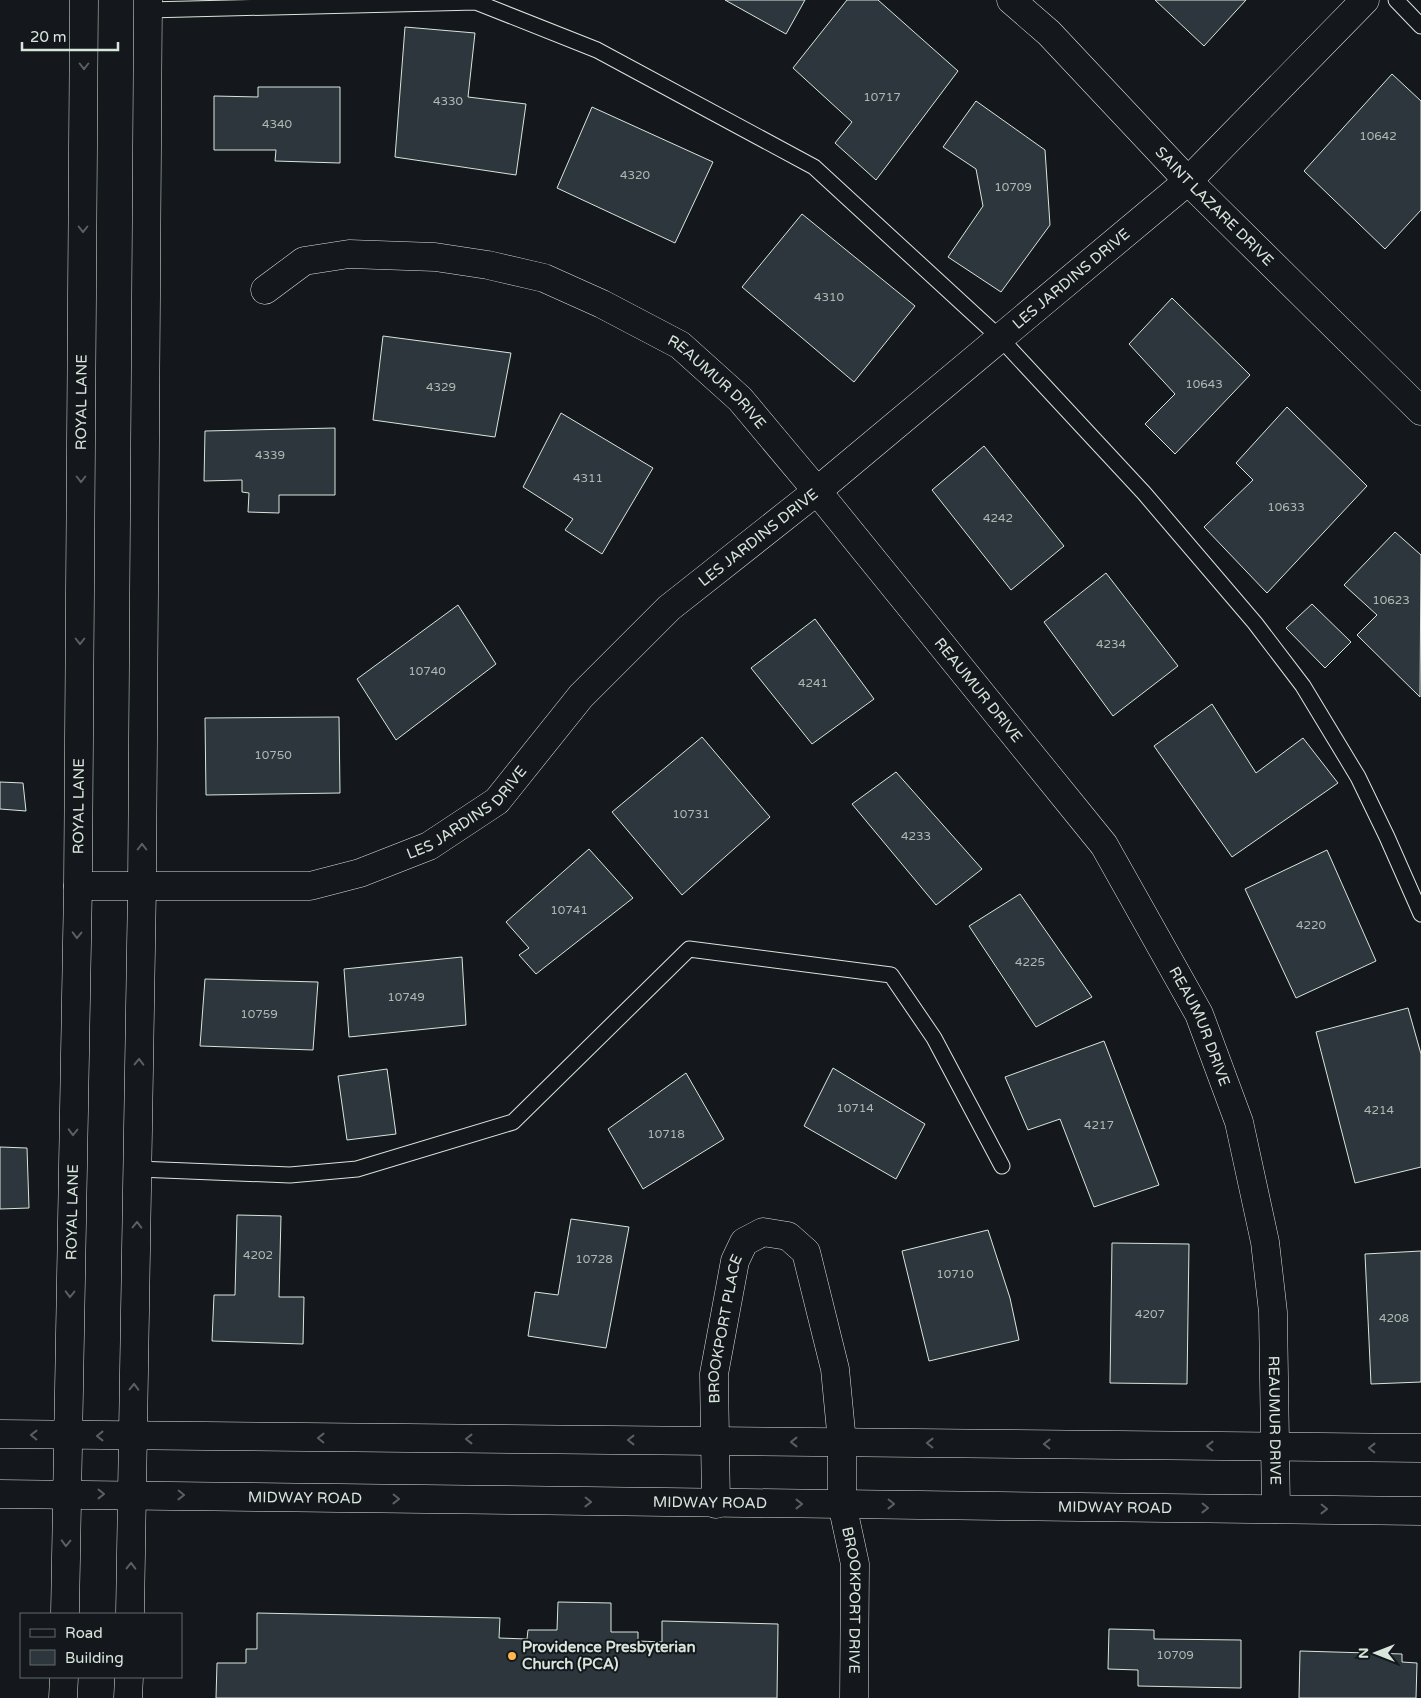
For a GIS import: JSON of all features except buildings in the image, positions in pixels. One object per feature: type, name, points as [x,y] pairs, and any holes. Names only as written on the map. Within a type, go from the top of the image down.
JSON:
[{"type":"main road","name":"ROYAL LANE","points":[[65,1613],[78,886],[84,0]]},
{"type":"main road","name":"SAINT LAZARE DRIVE","points":[[1011,0],[1049,34],[1188,181],[1421,411]]},
{"type":"main road","name":"LES JARDINS DRIVE","points":[[78,886],[310,886],[360,873],[429,846],[497,801],[582,696],[669,608],[817,490],[1188,181],[1365,0]]},
{"type":"main road","points":[[130,1613],[142,887],[148,5]]},
{"type":"main road","name":"REAUMUR DRIVE","points":[[265,290],[304,261],[349,254],[435,257],[488,265],[544,278],[602,304],[680,345],[740,399],[817,490],[1104,845],[1199,1014],[1239,1122],[1265,1242],[1274,1312],[1277,1447],[1276,1509]]},
{"type":"main road","name":"BROOKPORT PLACE","points":[[716,1504],[714,1374],[735,1261],[744,1242],[763,1232],[788,1236],[806,1252],[835,1369],[842,1442],[842,1504]]},
{"type":"main road","points":[[0,1434],[1421,1448]]},
{"type":"main road","name":"MIDWAY ROAD","points":[[0,1494],[132,1494],[716,1504],[1421,1511]]},
{"type":"main road","name":"BROOKPORT DRIVE","points":[[842,1504],[855,1564],[854,1698]]},
{"type":"main road","points":[[63,1698],[64,1678]]},
{"type":"main road","points":[[128,1678],[128,1698]]},
{"type":"lane","points":[[1396,0],[1421,26]]},
{"type":"lane","points":[[148,5],[476,2],[598,50],[814,167],[1000,338],[1144,493],[1255,623],[1303,686],[1358,777],[1421,914]]},
{"type":"lane","points":[[138,1169],[290,1174],[357,1169],[513,1122],[689,949],[891,975],[934,1038],[1002,1166]]},
{"type":"place","name":"Providence Presbyterian Church (PCA)","points":[[512,1656]]}]
